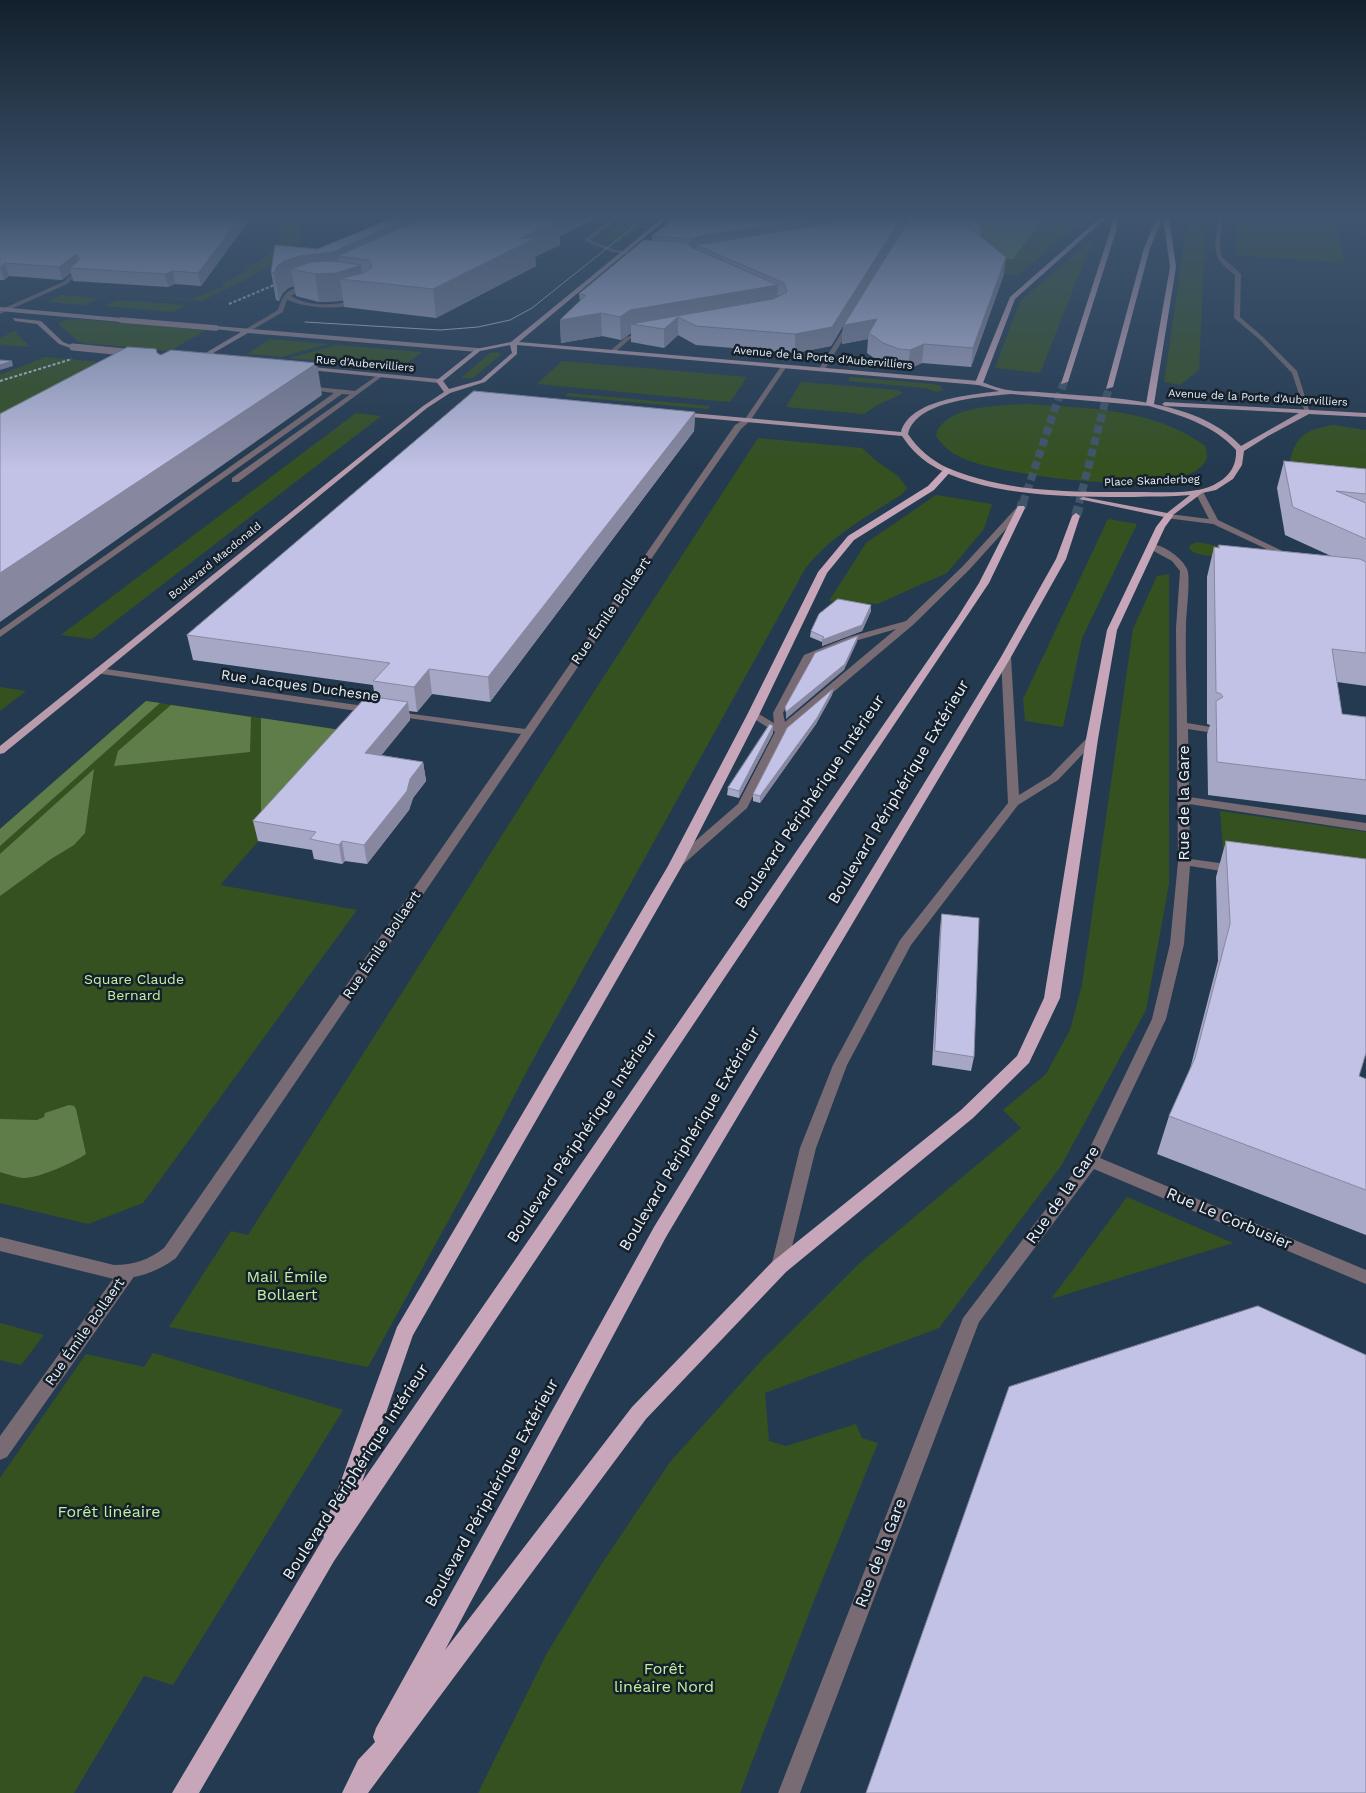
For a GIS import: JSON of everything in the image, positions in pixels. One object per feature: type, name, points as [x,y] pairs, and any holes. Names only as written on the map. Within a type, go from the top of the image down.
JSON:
[{"type":"highway","points":[[978,383],[1011,301]]},
{"type":"highway","points":[[1064,382],[1090,301]]},
{"type":"highway","points":[[1109,387],[1133,301]]},
{"type":"highway","points":[[1150,404],[1167,301]]},
{"type":"highway","points":[[326,1553],[404,1333],[675,866],[753,715],[823,572],[851,538],[931,488],[948,470]]},
{"type":"highway","name":"Boulevard Périphérique Intérieur","points":[[185,1793],[326,1553],[962,618],[984,583],[1021,508]]},
{"type":"highway","name":"Boulevard Périphérique Extérieur","points":[[359,1785],[660,1232],[1006,657],[1060,559],[1076,516]]},
{"type":"highway","points":[[359,1785],[639,1413],[779,1267],[967,1114],[1023,1059],[1052,998],[1092,739],[1112,630],[1169,516]]},
{"type":"main road","points":[[465,394],[448,392],[439,381],[478,350],[513,343],[566,301]]},
{"type":"main road","name":"Rue d'Aubervilliers","points":[[2,311],[478,350]]},
{"type":"main road","points":[[0,318],[39,322],[61,343],[73,348],[146,354]]},
{"type":"main road","points":[[199,359],[248,330]]},
{"type":"main road","name":"Avenue de la Porte d'Aubervilliers","points":[[513,343],[978,383],[1010,392]]},
{"type":"main road","name":"Boulevard Macdonald","points":[[0,751],[425,407],[448,392],[482,381],[515,353],[513,343]]},
{"type":"main road","points":[[190,358],[209,360]]},
{"type":"main road","name":"Rue d'Aubervilliers","points":[[294,368],[439,381]]},
{"type":"main road","points":[[975,397],[978,383]]},
{"type":"main road","points":[[675,413],[904,434],[908,423],[918,414],[936,406],[975,397],[1010,392],[1150,404],[1213,429],[1231,440],[1240,450],[1265,434],[1308,412]]},
{"type":"main road","name":"Avenue de la Porte d'Aubervilliers","points":[[1150,404],[1366,415]]},
{"type":"main road","name":"Place Skanderbeg","points":[[904,434],[911,445],[948,470],[995,483],[1049,492],[1109,494],[1199,492],[1221,484],[1233,475],[1239,466],[1240,450]]},
{"type":"main road","points":[[1049,492],[1139,512],[1169,516],[1199,492]]},
{"type":"street","points":[[2,311],[25,301]]},
{"type":"street","points":[[248,330],[281,311],[284,301]]},
{"type":"street","points":[[294,301],[323,305],[340,305],[359,301]]},
{"type":"street","points":[[1237,301],[1237,318],[1261,338],[1295,372],[1308,412]]},
{"type":"street","points":[[822,369],[854,318]]},
{"type":"street","points":[[612,352],[628,338],[650,334]]},
{"type":"street","name":"Rue Émile Bollaert","points":[[0,1451],[127,1273],[143,1270],[170,1253],[527,732],[739,426],[748,420],[784,366]]},
{"type":"street","points":[[234,480],[381,376]]},
{"type":"street","points":[[297,387],[356,393]]},
{"type":"street","points":[[0,634],[340,392]]},
{"type":"street","points":[[1199,492],[1215,522]]},
{"type":"street","points":[[675,866],[743,806],[781,731],[911,622],[966,568],[1021,508]]},
{"type":"street","points":[[1169,516],[1215,522],[1304,563]]},
{"type":"street","name":"Rue de la Gare","points":[[789,1793],[972,1318],[1091,1161],[1159,1019],[1177,944],[1184,862],[1185,800],[1181,628],[1184,571],[1182,565],[1171,556],[1153,547]]},
{"type":"street","points":[[781,731],[778,713],[807,657],[852,639],[911,622]]},
{"type":"street","points":[[1006,657],[1014,803]]},
{"type":"street","name":"Rue Jacques Duchesne","points":[[99,670],[527,732]]},
{"type":"street","points":[[753,715],[781,731]]},
{"type":"street","points":[[1183,725],[1207,729]]},
{"type":"street","points":[[779,1267],[808,1148],[840,1065],[905,943],[1014,803],[1054,778],[1092,739]]},
{"type":"street","points":[[1185,800],[1366,826]]},
{"type":"street","points":[[1184,862],[1251,872]]},
{"type":"street","name":"Rue Le Corbusier","points":[[1091,1161],[1366,1277]]},
{"type":"street","points":[[0,1244],[114,1272],[127,1273]]},
{"type":"green space","points":[[50,301],[94,301],[85,305],[47,302]]},
{"type":"green space","points":[[116,301],[186,305],[173,312],[104,306]]},
{"type":"green space","points":[[1020,301],[1069,301],[1040,373],[995,368]]},
{"type":"green space","points":[[1176,301],[1202,301],[1199,370],[1180,385],[1164,382]]},
{"type":"green space","points":[[80,319],[206,330],[170,351],[84,343],[78,341],[58,324],[66,320]]},
{"type":"green space","points":[[14,331],[30,347],[0,345],[0,338]]},
{"type":"green space","points":[[270,339],[328,344],[281,357],[247,354]]},
{"type":"green space","points":[[336,345],[422,352],[401,368],[289,358]]},
{"type":"green space","points":[[497,352],[501,354],[473,378],[461,378],[490,353]]},
{"type":"green space","points":[[45,357],[121,364],[0,438],[0,375]]},
{"type":"green space","points":[[562,361],[747,377],[730,402],[537,384]]},
{"type":"green space","points":[[850,377],[934,384],[940,386],[943,390],[936,392],[926,388],[848,381]]},
{"type":"green space","points":[[801,382],[896,390],[902,394],[879,404],[864,414],[786,407]]},
{"type":"green space","points":[[568,393],[710,406],[708,409],[565,396]]},
{"type":"green space","points":[[1025,404],[1095,409],[1142,417],[1185,433],[1205,446],[1207,457],[1195,471],[1169,479],[1135,483],[1095,482],[1054,478],[985,465],[956,455],[945,447],[936,436],[941,426],[949,418],[960,413],[987,407]]},
{"type":"green space","points":[[356,413],[381,416],[92,639],[61,635]]},
{"type":"green space","points":[[1333,425],[1366,430],[1366,489],[1289,464],[1295,446],[1303,436],[1315,429]]},
{"type":"green space","name":"Mail Émile Bollaert","points":[[758,438],[862,448],[898,476],[907,488],[902,494],[838,536],[805,569],[529,1067],[468,1185],[368,1367],[169,1327],[231,1231],[248,1235],[546,766]]},
{"type":"green space","points":[[936,495],[992,504],[984,529],[947,573],[877,604],[829,601],[866,543]]},
{"type":"green space","points":[[1108,519],[1137,524],[1082,638],[1063,727],[1025,721],[1023,699]]},
{"type":"green space","points":[[1197,542],[1219,546],[1216,556],[1202,555],[1189,549],[1190,545]]},
{"type":"green space","name":"Forêt linéaire Nord","points":[[1169,574],[1169,884],[1146,1010],[1061,1166],[939,1328],[765,1393],[769,1441],[786,1446],[856,1424],[862,1438],[878,1443],[815,1598],[740,1793],[478,1793],[547,1653],[599,1568],[670,1462],[762,1360],[863,1260],[1021,1128],[1003,1110],[1046,1074],[1070,1030],[1082,985],[1133,629],[1157,576]]},
{"type":"green space","points":[[0,687],[26,691],[0,711]]},
{"type":"green space","name":"Square Claude Bernard","points":[[146,701],[354,732],[220,885],[357,910],[143,1203],[88,1224],[0,1203],[0,829]]},
{"type":"green space","points":[[146,701],[160,703],[0,846],[0,829]]},
{"type":"green space","points":[[171,705],[251,717],[250,752],[114,766],[118,751]]},
{"type":"green space","points":[[261,718],[354,732],[261,837]]},
{"type":"green space","points":[[94,769],[85,833],[74,845],[51,859],[0,896],[0,854]]},
{"type":"green space","points":[[1220,811],[1366,832],[1366,881],[1224,860]]},
{"type":"green space","points":[[69,1105],[74,1106],[76,1109],[86,1154],[56,1169],[29,1178],[20,1178],[0,1172],[0,1119],[37,1120],[44,1117],[45,1113]]},
{"type":"green space","points":[[1127,1197],[1233,1243],[1051,1299]]},
{"type":"green space","points":[[0,1323],[44,1335],[21,1365],[0,1360]]},
{"type":"green space","name":"Forêt linéaire","points":[[153,1353],[343,1410],[173,1685],[144,1676],[74,1793],[0,1793],[0,1478],[86,1354],[144,1367]]},
{"type":"building","points":[[580,301],[685,301],[630,310],[620,317],[601,313],[560,320]]},
{"type":"building","points":[[763,301],[849,301],[832,327],[795,334],[696,326],[678,317],[664,329],[631,324]]},
{"type":"building","points":[[859,301],[990,301],[973,348],[924,344],[910,350],[899,349],[883,343],[869,333],[877,319],[844,325]]},
{"type":"building","points":[[128,347],[156,349],[157,353],[161,355],[171,350],[317,363],[0,573],[0,414]]},
{"type":"building","points":[[0,360],[12,361],[0,365]]},
{"type":"building","points":[[474,391],[695,412],[488,677],[429,669],[414,687],[373,681],[390,663],[187,635]]},
{"type":"building","points":[[1284,461],[1366,469],[1366,494],[1336,491],[1366,503],[1366,539],[1293,507]]},
{"type":"building","points":[[1219,545],[1360,559],[1366,562],[1366,653],[1332,649],[1342,714],[1366,717],[1366,780],[1217,762],[1216,701],[1223,697],[1216,692],[1214,547],[1219,548]]},
{"type":"building","points":[[838,599],[871,605],[862,625],[822,640],[824,637],[811,631],[819,614]]},
{"type":"building","points":[[858,636],[845,664],[786,712],[785,707],[815,653]]},
{"type":"building","points":[[833,689],[817,718],[760,796],[753,794],[787,728]]},
{"type":"building","points":[[367,696],[408,702],[365,753],[423,762],[410,779],[407,791],[364,845],[342,841],[339,845],[310,839],[316,832],[253,821]]},
{"type":"building","points":[[770,724],[773,726],[739,791],[728,788]]},
{"type":"building","points":[[1226,841],[1366,859],[1366,1053],[1359,1076],[1366,1079],[1366,1190],[1169,1116],[1195,1058],[1230,924]]},
{"type":"building","points":[[942,914],[979,918],[974,1057],[935,1051]]},
{"type":"building","points":[[1258,1306],[1366,1355],[1366,1793],[866,1793],[1009,1387]]},
{"type":"tunnel","points":[[1023,503],[1064,382]]},
{"type":"tunnel","points":[[1079,503],[1109,387]]},
{"type":"tunnel","points":[[1021,508],[1023,502]]},
{"type":"tunnel","points":[[1076,516],[1080,502]]},
{"type":"tram line","points":[[305,322],[440,330],[478,327],[510,320],[541,301]]},
{"type":"railway","points":[[229,304],[237,301]]},
{"type":"railway","points":[[0,381],[72,359]]}]
